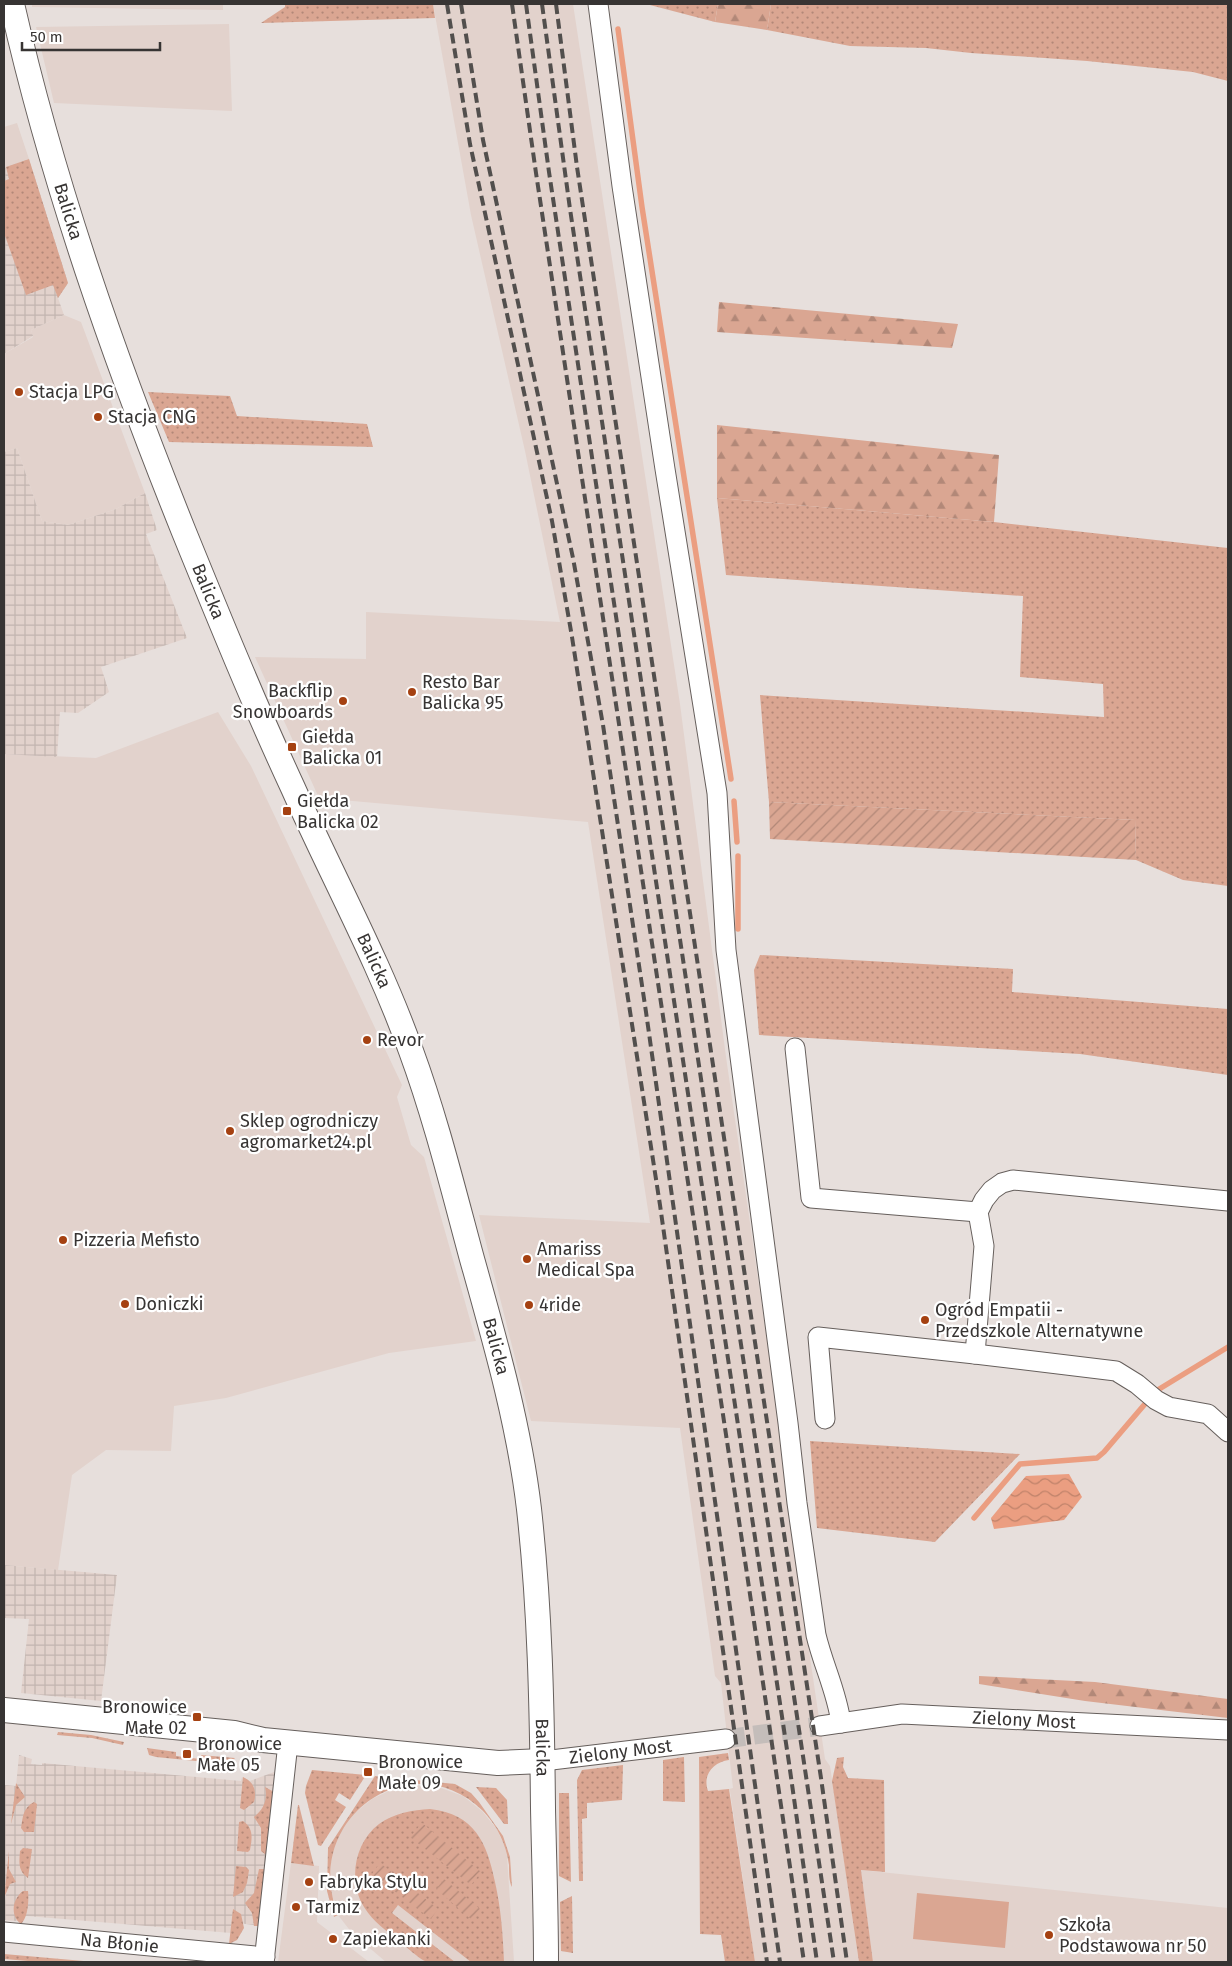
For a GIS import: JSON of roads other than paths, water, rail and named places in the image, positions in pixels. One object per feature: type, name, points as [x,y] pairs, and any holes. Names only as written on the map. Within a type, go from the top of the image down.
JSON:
[{"type":"street","name":"Balicka","points":[[12,4],[57,175],[94,293],[137,412],[242,671],[292,788],[394,1007],[431,1109],[492,1331],[522,1459],[529,1509],[537,1611],[542,1717],[546,1962]]},
{"type":"street","points":[[598,4],[622,186],[717,792],[726,950],[797,1503],[816,1636],[820,1653],[837,1698],[841,1723]]},
{"type":"street","points":[[795,1048],[811,1198],[978,1212]]},
{"type":"street","points":[[975,1354],[984,1246],[978,1212],[992,1190],[1002,1183],[1013,1180],[1228,1202]]},
{"type":"street","points":[[825,1419],[818,1338],[1116,1371],[1169,1407],[1208,1414],[1228,1432]]},
{"type":"street","points":[[4,1710],[234,1733],[263,1740],[288,1743],[498,1763],[543,1761]]},
{"type":"street","name":"Zielony Most","points":[[820,1726],[902,1714],[1228,1730]]},
{"type":"street","name":"Zielony Most","points":[[543,1761],[726,1739]]},
{"type":"street","name":"Na Błonie","points":[[4,1932],[264,1959],[288,1743]]},
{"type":"water","points":[[1069,1474],[1082,1497],[1064,1520],[994,1529],[991,1518],[1026,1476]]},
{"type":"waterway","points":[[618,29],[642,207],[731,779]]},
{"type":"waterway","points":[[734,801],[737,842]]},
{"type":"waterway","points":[[738,856],[738,929]]},
{"type":"waterway","points":[[974,1518],[1020,1464],[1097,1458],[1156,1391],[1228,1347]]},
{"type":"tunnel","points":[[726,1739],[820,1726]]},
{"type":"railway","points":[[447,4],[470,144],[552,521],[572,637],[660,1205],[767,1962]]},
{"type":"railway","points":[[461,4],[483,140],[573,558],[603,725],[646,1012],[780,1962]]},
{"type":"railway","points":[[512,4],[804,1962]]},
{"type":"railway","points":[[526,4],[549,172],[789,1763],[817,1962]]},
{"type":"railway","points":[[542,4],[570,209],[834,1962]]},
{"type":"railway","points":[[556,4],[577,167],[821,1778],[847,1962]]},
{"type":"place","name":"Stacja LPG","points":[[19,392]]},
{"type":"place","name":"Stacja CNG","points":[[98,417]]},
{"type":"place","name":"Resto Bar Balicka 95","points":[[412,692]]},
{"type":"place","name":"Backflip Snowboards","points":[[343,701]]},
{"type":"place","name":"Giełda Balicka 01","points":[[292,747]]},
{"type":"place","name":"Giełda Balicka 02","points":[[287,811]]},
{"type":"place","name":"Revor","points":[[367,1040]]},
{"type":"place","name":"Sklep ogrodniczy agromarket24.pl","points":[[230,1131]]},
{"type":"place","name":"Pizzeria Mefisto","points":[[63,1240]]},
{"type":"place","name":"Amariss Medical Spa","points":[[527,1259]]},
{"type":"place","name":"Doniczki","points":[[125,1304]]},
{"type":"place","name":"4ride","points":[[529,1305]]},
{"type":"place","name":"Ogród Empatii - Przedszkole Alternatywne","points":[[925,1320]]},
{"type":"place","name":"Bronowice Małe 02","points":[[197,1717]]},
{"type":"place","name":"Bronowice Małe 05","points":[[187,1754]]},
{"type":"place","name":"Bronowice Małe 09","points":[[368,1772]]},
{"type":"place","name":"Fabryka Stylu","points":[[309,1882]]},
{"type":"place","name":"Tarmiz","points":[[296,1907]]},
{"type":"place","name":"Szkoła Podstawowa nr 50","points":[[1049,1935]]},
{"type":"place","name":"Zapiekanki","points":[[333,1939]]}]
